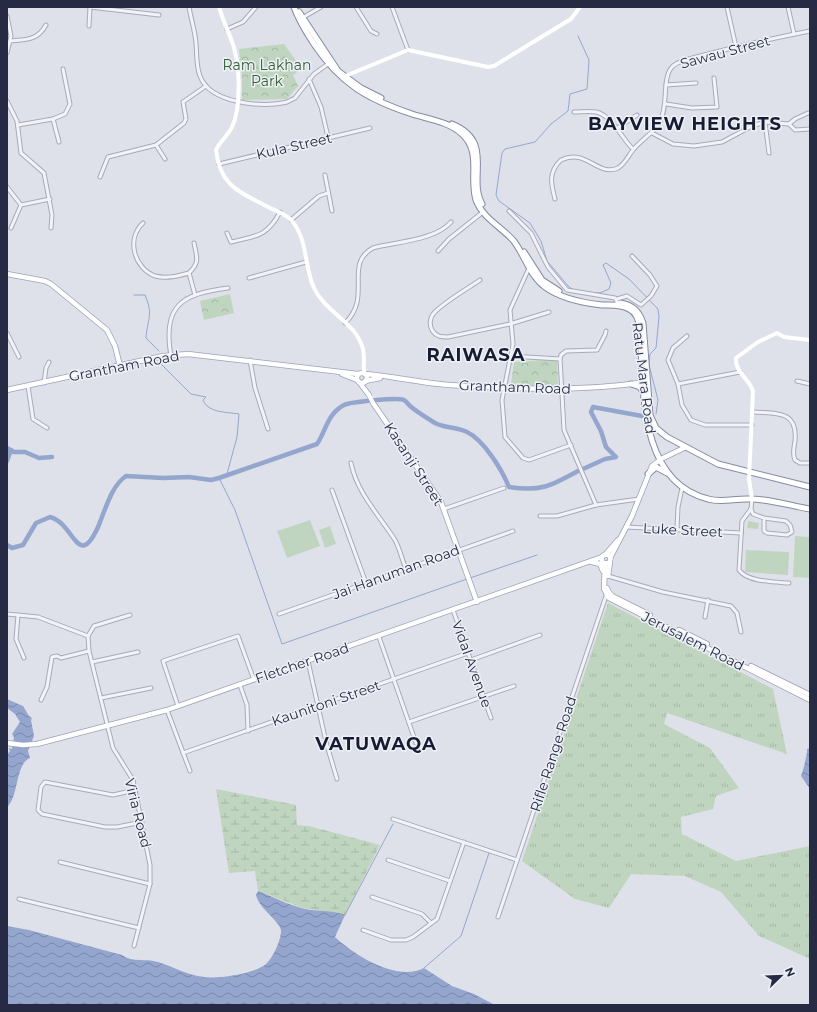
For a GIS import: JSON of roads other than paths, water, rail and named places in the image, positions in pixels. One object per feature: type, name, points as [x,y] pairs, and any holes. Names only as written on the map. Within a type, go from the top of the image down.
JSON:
[{"type":"highway","name":"Ratu Mara Road","points":[[294,7],[301,24],[329,63],[342,77],[366,95],[406,112],[448,125],[463,135],[473,153],[475,194],[479,206],[483,212],[513,241],[532,273],[545,287],[557,294],[593,303],[626,307],[635,314],[640,326],[645,382],[650,416],[653,424],[667,437],[718,464],[810,487]]},
{"type":"highway","name":"Ratu Mara Road","points":[[297,7],[329,63]]},
{"type":"highway","name":"Ratu Mara Road","points":[[342,77],[385,100],[447,121],[463,129],[472,141],[478,153],[478,192],[481,203],[489,213],[516,239],[542,280],[556,289],[566,293],[594,300],[617,301],[631,306],[640,315],[644,329],[644,395],[647,426],[660,459],[672,478],[682,488],[692,494],[709,500],[725,501],[752,499],[810,510]]},
{"type":"highway","points":[[631,384],[640,387],[644,395]]},
{"type":"highway","points":[[648,474],[653,468],[658,466],[672,478]]},
{"type":"main road","points":[[220,7],[232,39],[236,58],[238,103],[236,118],[232,129],[216,150],[224,178],[231,187],[280,212],[291,220],[300,236],[314,289],[328,307],[356,336],[362,347],[363,364],[361,381]]},
{"type":"main road","points":[[342,77],[408,50],[488,67],[494,66],[571,19],[580,7]]},
{"type":"main road","points":[[7,274],[45,281],[51,284],[95,319],[111,336],[120,366]]},
{"type":"main road","points":[[752,499],[749,472],[753,412],[752,387],[736,366],[736,358],[758,342],[777,333],[784,337],[810,340]]},
{"type":"main road","name":"Grantham Road","points":[[7,390],[171,356],[195,354],[361,373],[448,385],[584,390],[645,382]]},
{"type":"main road","name":"Grantham Road","points":[[337,371],[361,381],[384,377]]},
{"type":"main road","points":[[361,373],[367,377],[361,381]]},
{"type":"main road","name":"Kasanji Street","points":[[361,381],[371,399],[433,488],[444,509],[477,602]]},
{"type":"main road","points":[[604,583],[606,559],[626,527],[652,466],[660,459],[686,447]]},
{"type":"main road","points":[[606,559],[608,576],[607,593]]},
{"type":"main road","name":"Fletcher Road","points":[[7,743],[23,746],[42,743],[167,710],[592,562],[606,559]]},
{"type":"main road","points":[[592,562],[602,565],[607,593]]},
{"type":"main road","name":"Jerusalem Road","points":[[607,593],[628,605],[810,695]]},
{"type":"main road","name":"Jerusalem Road","points":[[607,593],[630,609],[810,700]]},
{"type":"street","points":[[89,26],[90,7],[160,15]]},
{"type":"street","points":[[189,7],[196,42],[199,75],[206,86],[222,97],[238,103],[287,102],[295,98],[309,79],[329,63]]},
{"type":"street","points":[[227,29],[243,22],[256,7]]},
{"type":"street","points":[[302,18],[320,7]]},
{"type":"street","points":[[356,7],[371,31],[377,34]]},
{"type":"street","points":[[392,7],[408,50]]},
{"type":"street","points":[[727,7],[736,46]]},
{"type":"street","points":[[788,7],[794,34]]},
{"type":"street","points":[[7,16],[10,41],[7,53]]},
{"type":"street","points":[[10,41],[30,39],[38,36],[46,25]]},
{"type":"street","name":"Sawau Street","points":[[555,199],[551,182],[552,174],[561,160],[571,156],[582,158],[598,167],[609,170],[624,164],[633,149],[652,133],[660,122],[666,104],[667,75],[670,69],[678,62],[736,46],[810,30]]},
{"type":"street","points":[[18,125],[53,119],[65,114],[70,104],[63,69]]},
{"type":"street","points":[[666,104],[692,108],[717,107],[714,78]]},
{"type":"street","points":[[309,79],[321,107],[328,137]]},
{"type":"street","points":[[666,85],[696,83]]},
{"type":"street","points":[[100,177],[108,157],[156,145],[186,121],[183,102],[206,86]]},
{"type":"street","points":[[7,101],[18,125],[21,153],[44,173],[50,199],[51,228]]},
{"type":"street","points":[[574,112],[601,114],[606,117],[633,149]]},
{"type":"street","points":[[788,124],[808,113]]},
{"type":"street","points":[[616,129],[637,115]]},
{"type":"street","points":[[53,119],[60,142]]},
{"type":"street","points":[[652,133],[673,144],[703,145],[730,139],[752,126],[765,122],[788,124],[795,130],[810,129]]},
{"type":"street","points":[[765,122],[769,153]]},
{"type":"street","name":"Kula Street","points":[[219,164],[370,128]]},
{"type":"street","points":[[156,145],[165,158]]},
{"type":"street","points":[[325,175],[332,211]]},
{"type":"street","points":[[7,186],[21,205]]},
{"type":"street","points":[[291,220],[319,196],[328,193]]},
{"type":"street","points":[[21,205],[50,199]]},
{"type":"street","points":[[11,228],[21,205]]},
{"type":"street","points":[[509,211],[531,233],[548,267],[567,290],[617,301],[627,296],[641,305],[648,299],[657,286],[650,275],[632,256]]},
{"type":"street","points":[[227,233],[231,242],[256,236],[270,229],[280,212]]},
{"type":"street","points":[[438,251],[483,212]]},
{"type":"street","points":[[345,323],[357,306],[358,269],[364,254],[379,246],[435,233],[445,228],[451,222]]},
{"type":"street","points":[[143,223],[136,232],[133,240],[135,255],[143,268],[156,276],[164,277],[189,273],[196,266],[197,260],[194,243]]},
{"type":"street","points":[[249,278],[306,262]]},
{"type":"street","points":[[529,268],[510,310],[510,324],[513,341],[503,387],[502,400],[505,436],[522,458],[533,460],[571,446]]},
{"type":"street","points":[[189,273],[195,295]]},
{"type":"street","points":[[526,275],[532,273]]},
{"type":"street","points":[[480,280],[434,312],[430,323],[431,330],[440,337],[448,337],[510,324],[549,312]]},
{"type":"street","points":[[171,356],[168,335],[169,322],[180,304],[195,295],[228,288]]},
{"type":"street","points":[[596,505],[564,430],[560,359],[561,355],[566,351],[597,350],[606,331]]},
{"type":"street","points":[[7,333],[19,357]]},
{"type":"street","points":[[687,336],[675,345],[668,356],[669,366],[678,384],[682,405],[691,420],[705,425],[752,425]]},
{"type":"street","points":[[510,356],[560,359]]},
{"type":"street","points":[[250,360],[255,388],[268,429]]},
{"type":"street","points":[[44,383],[46,368],[49,362]]},
{"type":"street","points":[[678,384],[740,372]]},
{"type":"street","points":[[797,381],[810,384]]},
{"type":"street","points":[[28,386],[33,419],[47,428]]},
{"type":"street","points":[[753,412],[780,414],[791,419],[796,428],[794,460],[800,463],[810,464]]},
{"type":"street","points":[[351,463],[357,483],[396,542],[406,569]]},
{"type":"street","points":[[444,509],[504,488]]},
{"type":"street","points":[[677,529],[678,508],[682,488]]},
{"type":"street","points":[[332,490],[366,582]]},
{"type":"street","points":[[540,516],[556,516],[596,505],[639,499]]},
{"type":"street","points":[[752,499],[751,509],[753,514],[764,518],[786,521],[791,527],[792,532],[787,535],[767,533],[764,531],[764,518]]},
{"type":"street","points":[[751,509],[743,518],[740,572],[756,579],[789,583]]},
{"type":"street","name":"Luke Street","points":[[626,527],[741,533]]},
{"type":"street","name":"Jai Hanuman Road","points":[[279,614],[513,531]]},
{"type":"street","points":[[608,576],[663,592],[708,600],[734,607],[737,612],[741,632]]},
{"type":"street","name":"Rifle Range Road","points":[[498,917],[607,593]]},
{"type":"street","points":[[705,617],[708,600]]},
{"type":"street","name":"Vidal Avenue","points":[[453,610],[491,718]]},
{"type":"street","points":[[7,614],[38,617],[88,636],[94,626],[130,615]]},
{"type":"street","points":[[18,615],[16,639],[24,658]]},
{"type":"street","points":[[471,660],[540,635]]},
{"type":"street","name":"Viria Road","points":[[88,636],[89,651],[114,751],[133,780],[150,865],[150,884],[134,946]]},
{"type":"street","points":[[178,706],[163,661],[238,636],[254,680]]},
{"type":"street","points":[[379,637],[416,743]]},
{"type":"street","points":[[41,700],[47,687],[52,656],[61,658],[89,651]]},
{"type":"street","points":[[92,662],[138,652]]},
{"type":"street","name":"Kaunitoni Street","points":[[183,753],[468,654]]},
{"type":"street","points":[[308,661],[326,742],[337,779]]},
{"type":"street","points":[[240,685],[247,705],[248,731]]},
{"type":"street","points":[[409,722],[514,686]]},
{"type":"street","points":[[101,698],[151,688]]},
{"type":"street","points":[[167,710],[190,771]]},
{"type":"street","points":[[135,790],[113,795],[45,782],[41,787],[38,810],[42,814],[105,828],[142,822]]},
{"type":"street","points":[[393,819],[517,860]]},
{"type":"street","points":[[363,930],[391,940],[406,940],[413,937],[437,919],[442,909],[450,880],[464,842]]},
{"type":"street","points":[[388,860],[450,880]]},
{"type":"street","points":[[60,862],[150,884]]},
{"type":"street","points":[[372,897],[422,914],[431,922]]},
{"type":"street","points":[[20,899],[139,928]]},
{"type":"water","points":[[7,699],[23,706],[32,718],[31,720],[34,736],[28,751],[30,758],[25,761],[22,767],[14,796],[7,807],[7,755],[10,751],[9,748],[12,749],[14,737],[12,734],[20,722],[15,714],[7,708]]},
{"type":"water","points":[[810,748],[810,789],[801,776],[807,749]]},
{"type":"water","points":[[258,891],[305,909],[345,915],[335,937],[364,958],[389,969],[401,972],[424,968],[452,986],[474,994],[495,1005],[7,1005],[7,926],[29,930],[122,955],[135,960],[149,960],[158,962],[198,976],[227,976],[245,973],[261,968],[269,961],[278,944],[281,935],[280,928],[258,900],[256,895]]},
{"type":"waterway","points":[[574,290],[569,287],[547,261],[541,241],[530,223],[499,201],[496,195],[502,153],[505,149],[535,142],[551,124],[568,111],[570,94],[587,89],[589,60],[578,36]]},
{"type":"waterway","points":[[587,292],[600,293],[609,289],[611,283],[603,265],[606,263],[629,279],[658,309],[659,317],[656,348],[650,354],[649,365],[658,400],[656,414]]},
{"type":"waterway","points":[[134,295],[145,295],[150,313],[146,338],[159,351]]},
{"type":"waterway","points":[[161,364],[191,394],[206,397],[203,400],[205,404],[213,410],[239,414],[237,437],[227,474]]},
{"type":"waterway","points":[[7,545],[12,548],[23,545],[36,523],[50,517],[65,527],[80,545],[85,545],[91,539],[98,527],[112,492],[126,476],[163,478],[189,477],[211,480],[219,478],[317,444],[330,418],[338,409],[344,405],[364,401],[384,399],[404,400],[410,406],[435,423],[467,432],[486,448],[502,472],[509,487],[529,489],[537,488],[560,481],[578,471]]},
{"type":"waterway","points":[[583,469],[605,459],[616,457],[606,447],[601,431],[591,412],[593,407],[642,416]]},
{"type":"waterway","points":[[7,448],[14,452],[25,452],[39,458],[52,457]]},
{"type":"waterway","points":[[7,461],[11,450]]},
{"type":"waterway","points":[[219,478],[235,510],[282,644],[467,579]]},
{"type":"waterway","points":[[470,578],[537,555]]},
{"type":"waterway","points":[[345,915],[393,824]]},
{"type":"waterway","points":[[424,968],[461,936],[489,853]]},
{"type":"district","name":"BAYVIEW HEIGHTS","points":[[685,124]]},
{"type":"district","name":"RAIWASA","points":[[476,355]]},
{"type":"district","name":"VATUWAQA","points":[[376,744]]},
{"type":"park label","name":"Ram Lakhan Park","points":[[267,74]]}]
